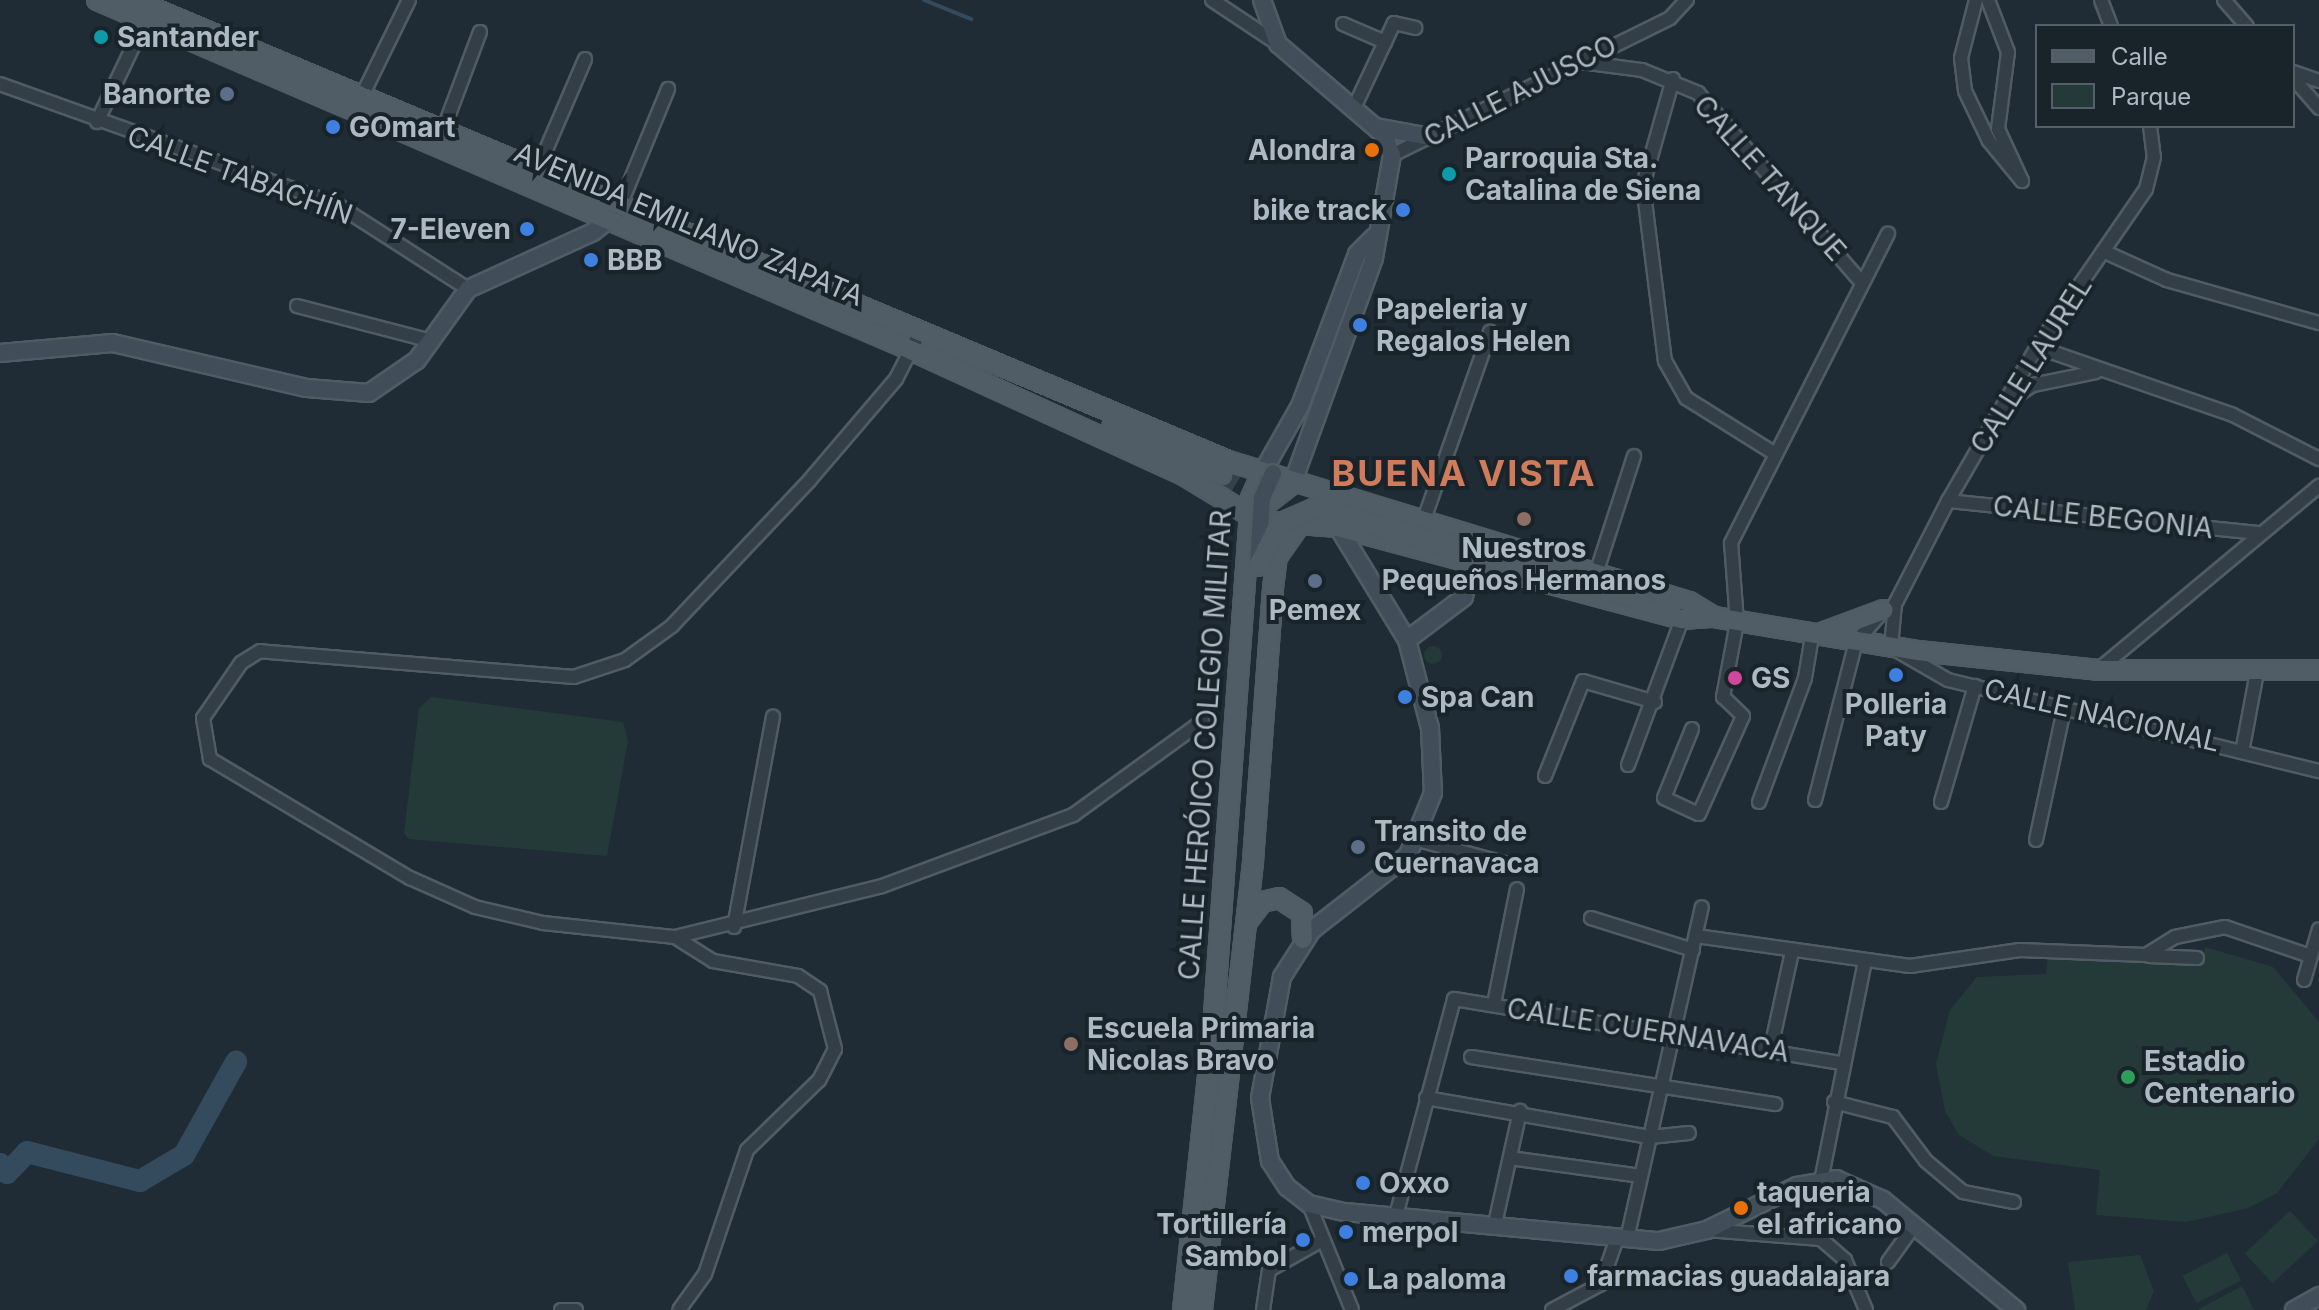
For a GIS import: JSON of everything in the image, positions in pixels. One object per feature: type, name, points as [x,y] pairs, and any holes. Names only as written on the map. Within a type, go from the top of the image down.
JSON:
[{"type":"main road","name":"AVENIDA EMILIANO ZAPATA","points":[[97,0],[148,14],[361,98],[536,173],[616,214]]},
{"type":"main road","name":"AVENIDA EMILIANO ZAPATA","points":[[133,0],[148,14],[915,344],[1245,505],[1299,525],[1338,527],[1472,563],[1685,611]]},
{"type":"main road","name":"AVENIDA EMILIANO ZAPATA","points":[[915,344],[1292,484],[1595,577],[1685,611]]},
{"type":"main road","points":[[915,344],[1221,474]]},
{"type":"main road","name":"CALLE HERÓICO COLEGIO MILITAR","points":[[1183,1310],[1259,562],[1245,505],[1262,473]]},
{"type":"main road","points":[[1245,505],[1292,484],[1299,525]]},
{"type":"main road","points":[[1338,527],[1345,511],[1361,505]]},
{"type":"main road","points":[[1244,922],[1243,842],[1259,562],[1279,524],[1316,508],[1685,611],[1812,636],[2098,670],[2319,670]]},
{"type":"main road","name":"CALLE HERÓICO COLEGIO MILITAR","points":[[1202,1310],[1244,922],[1273,588],[1284,545],[1299,525]]},
{"type":"main road","points":[[1213,1028],[1222,1002],[1259,562],[1267,539],[1284,545]]},
{"type":"main road","points":[[1812,636],[1889,607]]},
{"type":"main road","points":[[1244,922],[1262,902],[1279,898],[1302,913],[1303,939]]},
{"type":"street","points":[[361,98],[409,0]]},
{"type":"street","points":[[1212,0],[1278,44],[1374,126],[1392,155],[1374,237],[1364,264],[1304,420],[1264,490],[1259,562]]},
{"type":"street","points":[[1262,0],[1278,44]]},
{"type":"street","name":"CALLE AJUSCO","points":[[1392,155],[1670,18],[1687,0]]},
{"type":"street","points":[[2101,0],[2110,24]]},
{"type":"street","points":[[2224,0],[2245,24]]},
{"type":"street","points":[[1982,5],[2008,52],[1998,118],[2022,181],[1977,121],[1961,58],[1982,5]]},
{"type":"street","points":[[97,122],[148,14]]},
{"type":"street","points":[[1353,110],[1396,21],[1415,28]]},
{"type":"street","points":[[1343,24],[1385,42]]},
{"type":"street","points":[[442,133],[480,32]]},
{"type":"street","points":[[536,173],[585,59]]},
{"type":"street","name":"CALLE TANQUE","points":[[1581,62],[1673,79],[1716,110],[1861,282]]},
{"type":"street","points":[[2295,75],[2319,81]]},
{"type":"street","points":[[2295,78],[2319,108]]},
{"type":"street","points":[[1673,79],[1643,185],[1665,361],[1686,398],[1772,452]]},
{"type":"street","name":"CALLE TABACHÍN","points":[[0,84],[97,122],[336,204],[468,289]]},
{"type":"street","points":[[0,353],[124,344],[352,394],[391,383],[431,341],[468,289],[616,214],[668,89]]},
{"type":"street","points":[[1977,121],[1998,118]]},
{"type":"street","points":[[1374,126],[1430,137]]},
{"type":"street","name":"CALLE LAUREL","points":[[1856,642],[1889,607],[2037,347],[2146,189],[2154,157],[2150,128]]},
{"type":"street","points":[[1692,729],[1664,798],[1699,814],[1743,716],[1723,697],[1737,622],[1731,543],[1772,452],[1888,233]]},
{"type":"street","points":[[1262,473],[1300,406],[1357,254],[1374,237]]},
{"type":"street","points":[[1292,484],[1374,258],[1374,237]]},
{"type":"street","points":[[2105,252],[2167,280],[2319,323]]},
{"type":"street","points":[[297,306],[431,341]]},
{"type":"street","points":[[1422,525],[1490,332]]},
{"type":"street","points":[[915,344],[748,547],[672,626],[625,660],[574,677],[260,651],[241,663],[203,718],[210,759],[410,878],[475,907],[543,923],[675,937],[734,927],[882,886],[1073,815],[1203,721]]},
{"type":"street","points":[[2037,347],[2097,371],[2233,415],[2319,459]]},
{"type":"street","points":[[2002,405],[2033,385],[2097,371]]},
{"type":"street","points":[[1595,577],[1634,456]]},
{"type":"street","points":[[2098,670],[2319,486]]},
{"type":"street","name":"CALLE BEGONIA","points":[[1948,501],[2259,533]]},
{"type":"street","points":[[1338,527],[1407,640],[1423,686],[1434,763],[1418,840],[1303,939],[1270,1022],[1260,1098],[1270,1161],[1309,1204],[1352,1310]]},
{"type":"street","points":[[1407,640],[1464,597],[1472,563],[1473,542]]},
{"type":"street","name":"CALLE LAUREL","points":[[1889,607],[1891,647]]},
{"type":"street","points":[[1628,765],[1655,702],[1685,611]]},
{"type":"street","points":[[1759,802],[1805,678],[1812,636]]},
{"type":"street","points":[[1815,800],[1856,642]]},
{"type":"street","name":"CALLE NACIONAL","points":[[1891,647],[1948,680],[2243,747],[2319,771]]},
{"type":"street","points":[[2243,747],[2257,672]]},
{"type":"street","points":[[1545,776],[1583,681],[1655,702]]},
{"type":"street","points":[[1941,802],[1975,686]]},
{"type":"street","points":[[2036,840],[2065,705]]},
{"type":"street","points":[[734,927],[773,717]]},
{"type":"street","points":[[1418,840],[1508,864]]},
{"type":"street","points":[[1494,1004],[1517,889]]},
{"type":"street","points":[[1552,1310],[1601,1284],[1622,1238],[1641,1176],[1702,907]]},
{"type":"street","points":[[1591,918],[1693,950]]},
{"type":"street","points":[[2146,955],[2175,937],[2225,927],[2310,956]]},
{"type":"street","points":[[2304,980],[2319,929]]},
{"type":"street","points":[[1696,936],[1792,952],[1910,966],[2020,950],[2197,958]]},
{"type":"street","points":[[675,937],[713,961],[798,976],[820,991],[835,1049],[819,1080],[747,1150],[723,1202],[705,1274],[679,1310]]},
{"type":"street","points":[[1771,1048],[1792,952]]},
{"type":"street","points":[[1821,1181],[1834,1102],[1865,961]]},
{"type":"street","name":"CALLE CUERNAVACA","points":[[1426,1098],[1454,999],[1771,1048],[1842,1063]]},
{"type":"street","points":[[1471,1057],[1775,1104]]},
{"type":"street","points":[[1397,1212],[1426,1098],[1520,1111],[1650,1137],[1689,1133]]},
{"type":"street","points":[[1834,1102],[1893,1117],[1926,1161],[1963,1192],[2014,1202]]},
{"type":"street","points":[[1495,1224],[1520,1111]]},
{"type":"street","points":[[1510,1158],[1641,1176]]},
{"type":"street","points":[[1309,1204],[1659,1241],[1707,1230],[1821,1181],[1867,1189],[2016,1310]]},
{"type":"street","points":[[1888,1262],[1914,1226]]},
{"type":"street","points":[[1707,1230],[1821,1239],[1845,1260],[1866,1310]]},
{"type":"street","points":[[1263,1310],[1269,1270],[1322,1240]]},
{"type":"street","points":[[2294,1310],[2319,1296]]},
{"type":"street","points":[[561,1310],[576,1310]]},
{"type":"green space","points":[[1433,646],[1442,655],[1433,664],[1424,655]]},
{"type":"green space","points":[[431,697],[623,722],[628,741],[607,856],[409,839],[404,833],[419,709]]},
{"type":"green space","name":"Estadio Centenario","points":[[2205,947],[2273,967],[2319,1022],[2319,1139],[2277,1193],[2248,1208],[2186,1222],[2096,1215],[2100,1170],[1993,1156],[1958,1134],[1945,1111],[1936,1064],[1950,1010],[1977,977],[2046,974],[2048,953],[2203,962]]},
{"type":"green space","points":[[2290,1211],[2318,1241],[2273,1283],[2245,1253]]},
{"type":"green space","points":[[2227,1253],[2241,1281],[2197,1303],[2182,1276]]},
{"type":"green space","points":[[2140,1255],[2154,1291],[2146,1310],[2075,1310],[2068,1262]]},
{"type":"green space","points":[[2242,1286],[2254,1310],[2199,1310],[2199,1309]]},
{"type":"waterway","points":[[924,0],[971,19]]},
{"type":"waterway","points":[[0,1164],[7,1173],[27,1152],[140,1181],[184,1155],[236,1062]]},
{"type":"tunnel","points":[[1221,474],[1266,501]]},
{"type":"place","name":"Santander","points":[[101,37]]},
{"type":"place","name":"Banorte","points":[[227,94]]},
{"type":"place","name":"GOmart","points":[[333,127]]},
{"type":"place","name":"Alondra","points":[[1372,150]]},
{"type":"place","name":"Parroquia Sta. Catalina de Siena","points":[[1449,174]]},
{"type":"place","name":"bike track","points":[[1403,210]]},
{"type":"place","name":"7-Eleven","points":[[527,229]]},
{"type":"place","name":"BBB","points":[[591,260]]},
{"type":"place","name":"Papeleria y Regalos Helen","points":[[1360,325]]},
{"type":"place","name":"Nuestros Pequeños Hermanos","points":[[1524,519]]},
{"type":"place","name":"Pemex","points":[[1315,581]]},
{"type":"place","name":"Polleria Paty","points":[[1896,675]]},
{"type":"place","name":"GS","points":[[1735,678]]},
{"type":"place","name":"Spa Can","points":[[1405,697]]},
{"type":"place","name":"Transito de Cuernavaca","points":[[1358,847]]},
{"type":"place","name":"Escuela Primaria Nicolas Bravo","points":[[1071,1044]]},
{"type":"place","name":"Estadio Centenario","points":[[2128,1077]]},
{"type":"place","name":"Oxxo","points":[[1363,1183]]},
{"type":"place","name":"taqueria el africano","points":[[1741,1208]]},
{"type":"place","name":"merpol","points":[[1346,1232]]},
{"type":"place","name":"Tortillería Sambol","points":[[1303,1240]]},
{"type":"place","name":"farmacias guadalajara","points":[[1571,1276]]},
{"type":"place","name":"La paloma","points":[[1351,1279]]},
{"type":"district","name":"BUENA VISTA","points":[[1464,474]]}]
